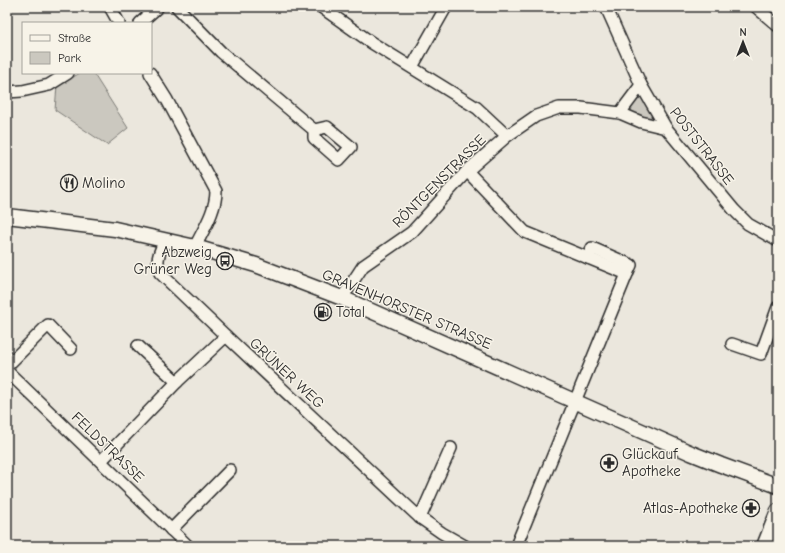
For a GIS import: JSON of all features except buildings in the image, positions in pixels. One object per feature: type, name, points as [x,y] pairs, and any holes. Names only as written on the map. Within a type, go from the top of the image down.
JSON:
[{"type":"main road","name":"GRAVENHORSTER STRASSE","points":[[7,216],[115,230],[195,247],[256,265],[342,298],[721,465],[778,486]]},
{"type":"main road","points":[[764,546],[778,511]]},
{"type":"street","points":[[110,7],[118,22]]},
{"type":"street","points":[[141,22],[158,7]]},
{"type":"street","points":[[177,7],[221,52],[314,130]]},
{"type":"street","points":[[321,7],[372,43],[477,108],[507,136]]},
{"type":"street","points":[[412,67],[446,7]]},
{"type":"street","points":[[756,7],[778,26]]},
{"type":"street","name":"POSTSTRASSE","points":[[607,8],[642,85],[666,128],[734,210],[748,224],[778,241]]},
{"type":"street","points":[[7,92],[22,91],[49,85],[66,74]]},
{"type":"street","points":[[151,74],[167,100],[216,191],[216,200],[213,210],[195,247]]},
{"type":"street","points":[[620,113],[642,85]]},
{"type":"street","name":"RÖNTGENSTRASSE","points":[[342,298],[363,266],[412,232],[467,171],[507,136],[536,116],[559,108],[581,108],[620,113],[641,122],[666,128]]},
{"type":"street","points":[[467,171],[525,232],[627,274],[516,546]]},
{"type":"street","name":"GRÜNER WEG","points":[[165,240],[158,256],[157,264],[160,273],[420,518],[464,546]]},
{"type":"street","points":[[732,344],[761,354],[778,307]]},
{"type":"street","points":[[7,366],[48,325],[71,348]]},
{"type":"street","points":[[101,461],[177,382],[226,336]]},
{"type":"street","points":[[138,346],[177,382]]},
{"type":"street","name":"FELDSTRASSE","points":[[9,379],[101,461],[188,546]]},
{"type":"street","points":[[420,518],[451,448]]},
{"type":"street","points":[[171,530],[230,470]]},
{"type":"green space","points":[[78,74],[94,74],[128,128],[107,145],[55,110],[57,85],[60,85]]},
{"type":"green space","points":[[641,97],[643,97],[654,115],[647,119],[631,112],[633,106]]},
{"type":"place","name":"Molino","points":[[69,183]]},
{"type":"place","name":"Abzweig Grüner Weg","points":[[225,261]]},
{"type":"place","name":"Total","points":[[323,312]]},
{"type":"place","name":"Glückauf Apotheke","points":[[609,463]]},
{"type":"place","name":"Atlas-Apotheke","points":[[751,508]]}]
